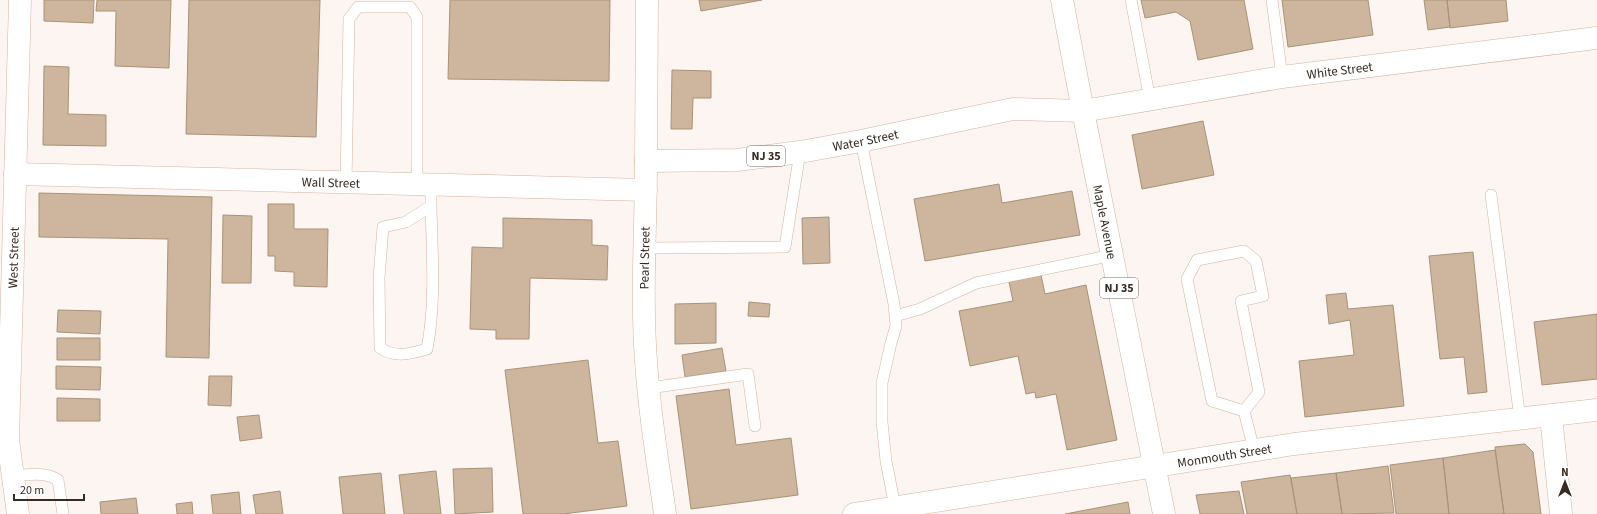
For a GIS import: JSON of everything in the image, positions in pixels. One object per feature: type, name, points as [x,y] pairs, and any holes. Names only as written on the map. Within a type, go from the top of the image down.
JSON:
[{"type":"street","name":"West Street","points":[[18,514],[4,440],[15,174],[20,0]]},
{"type":"street","name":"Pearl Street","points":[[647,0],[646,190],[643,305],[646,362],[656,449],[666,514]]},
{"type":"street","name":"Maple Avenue","points":[[1062,0],[1164,514]]},
{"type":"street","name":"White Street","points":[[1083,111],[1282,78],[1597,38]]},
{"type":"street","name":"Water Street","points":[[646,161],[737,160],[800,152],[861,141],[1013,109],[1083,111]]},
{"type":"street","name":"Wall Street","points":[[15,174],[646,190]]},
{"type":"street","name":"Monmouth Street","points":[[854,514],[1294,444],[1597,410]]},
{"type":"street","points":[[1551,416],[1562,514]]},
{"type":"lane","points":[[1131,0],[1150,100]]},
{"type":"lane","points":[[1272,0],[1282,78]]},
{"type":"lane","points":[[346,183],[349,20],[358,7],[410,7],[417,17],[424,185],[431,206],[432,281],[430,332],[427,349],[410,354],[389,354],[380,348],[379,278],[383,227],[406,222],[431,206]]},
{"type":"lane","points":[[861,141],[894,304],[896,326],[882,383],[882,422],[886,461],[895,507]]},
{"type":"lane","points":[[644,248],[785,247],[800,152]]},
{"type":"lane","points":[[1491,195],[1520,419]]},
{"type":"lane","points":[[1244,251],[1256,261],[1263,296],[1241,301],[1259,392],[1244,411],[1212,401],[1187,279],[1197,260],[1244,251]]},
{"type":"lane","points":[[895,316],[920,310],[976,283],[1113,255]]},
{"type":"lane","points":[[649,388],[748,374],[756,426]]},
{"type":"lane","points":[[1244,411],[1254,450]]},
{"type":"lane","points":[[12,476],[35,474],[51,475],[58,480],[63,514]]},
{"type":"building","points":[[44,0],[94,0],[93,23],[44,21]]},
{"type":"building","points":[[97,0],[171,0],[169,68],[115,66],[116,11],[96,11]]},
{"type":"building","points":[[189,0],[320,0],[316,137],[186,134]]},
{"type":"building","points":[[450,0],[610,0],[609,81],[448,79]]},
{"type":"building","points":[[699,0],[762,0],[701,11]]},
{"type":"building","points":[[1141,0],[1244,0],[1253,49],[1198,60],[1190,21],[1176,12],[1145,18]]},
{"type":"building","points":[[1282,0],[1368,0],[1373,35],[1288,47]]},
{"type":"building","points":[[1424,0],[1447,0],[1450,27],[1428,30]]},
{"type":"building","points":[[1447,0],[1506,0],[1508,21],[1450,28]]},
{"type":"building","points":[[44,66],[69,67],[68,114],[106,115],[106,146],[43,145]]},
{"type":"building","points":[[672,70],[711,71],[711,98],[693,98],[692,129],[671,129]]},
{"type":"building","points":[[1203,121],[1214,175],[1142,189],[1132,135]]},
{"type":"building","points":[[999,184],[1002,203],[1072,191],[1080,235],[925,261],[914,199]]},
{"type":"building","points":[[39,193],[212,197],[209,358],[166,357],[168,239],[39,237]]},
{"type":"building","points":[[268,204],[294,204],[294,229],[328,229],[327,287],[294,286],[294,272],[275,271],[275,256],[268,256]]},
{"type":"building","points":[[223,215],[252,216],[251,283],[222,283]]},
{"type":"building","points":[[829,217],[830,263],[803,264],[802,218]]},
{"type":"building","points":[[503,218],[592,220],[592,245],[608,246],[607,280],[530,278],[529,339],[496,339],[496,330],[470,329],[472,247],[503,248]]},
{"type":"building","points":[[1473,252],[1487,392],[1468,394],[1464,357],[1440,359],[1429,256]]},
{"type":"building","points":[[1041,275],[1045,294],[1086,285],[1117,440],[1067,450],[1056,394],[1036,398],[1035,392],[1026,394],[1018,356],[970,366],[959,311],[1013,301],[1009,282]]},
{"type":"building","points":[[1346,293],[1348,309],[1393,305],[1404,406],[1305,417],[1299,361],[1354,355],[1350,320],[1329,324],[1326,295]]},
{"type":"building","points":[[749,302],[770,304],[769,317],[748,316]]},
{"type":"building","points":[[716,303],[716,343],[675,344],[675,304]]},
{"type":"building","points":[[58,310],[101,311],[100,334],[57,332]]},
{"type":"building","points":[[1597,314],[1597,379],[1542,385],[1534,322]]},
{"type":"building","points":[[57,338],[100,338],[100,360],[57,360]]},
{"type":"building","points":[[722,348],[726,371],[685,377],[682,355]]},
{"type":"building","points":[[588,360],[598,443],[618,441],[627,506],[563,514],[523,514],[505,370]]},
{"type":"building","points":[[56,366],[101,367],[100,390],[56,389]]},
{"type":"building","points":[[209,376],[232,376],[231,406],[208,405]]},
{"type":"building","points":[[729,389],[736,445],[791,438],[798,495],[691,509],[676,396]]},
{"type":"building","points":[[57,398],[100,399],[100,421],[57,421]]},
{"type":"building","points":[[259,415],[262,438],[240,441],[237,417]]},
{"type":"building","points":[[1525,444],[1533,452],[1541,514],[1504,514],[1495,447]]},
{"type":"building","points":[[1495,450],[1504,514],[1449,514],[1443,458]]},
{"type":"building","points":[[1443,458],[1449,514],[1396,514],[1390,465]]},
{"type":"building","points":[[1388,466],[1394,513],[1342,514],[1336,473]]},
{"type":"building","points":[[492,468],[493,512],[455,514],[453,469]]},
{"type":"building","points":[[436,471],[441,514],[404,514],[399,475]]},
{"type":"building","points":[[381,473],[385,514],[343,514],[339,477]]},
{"type":"building","points":[[1336,473],[1342,514],[1297,514],[1291,478]]},
{"type":"building","points":[[1290,475],[1297,514],[1247,514],[1241,482]]},
{"type":"building","points":[[280,491],[283,514],[256,514],[253,495]]},
{"type":"building","points":[[1239,491],[1244,514],[1200,514],[1196,495]]},
{"type":"building","points":[[239,492],[241,514],[213,514],[211,495]]},
{"type":"building","points":[[136,498],[138,514],[101,514],[100,502]]},
{"type":"building","points":[[192,502],[193,514],[177,514],[176,504]]},
{"type":"building","points":[[1128,502],[1130,514],[1065,514]]}]
